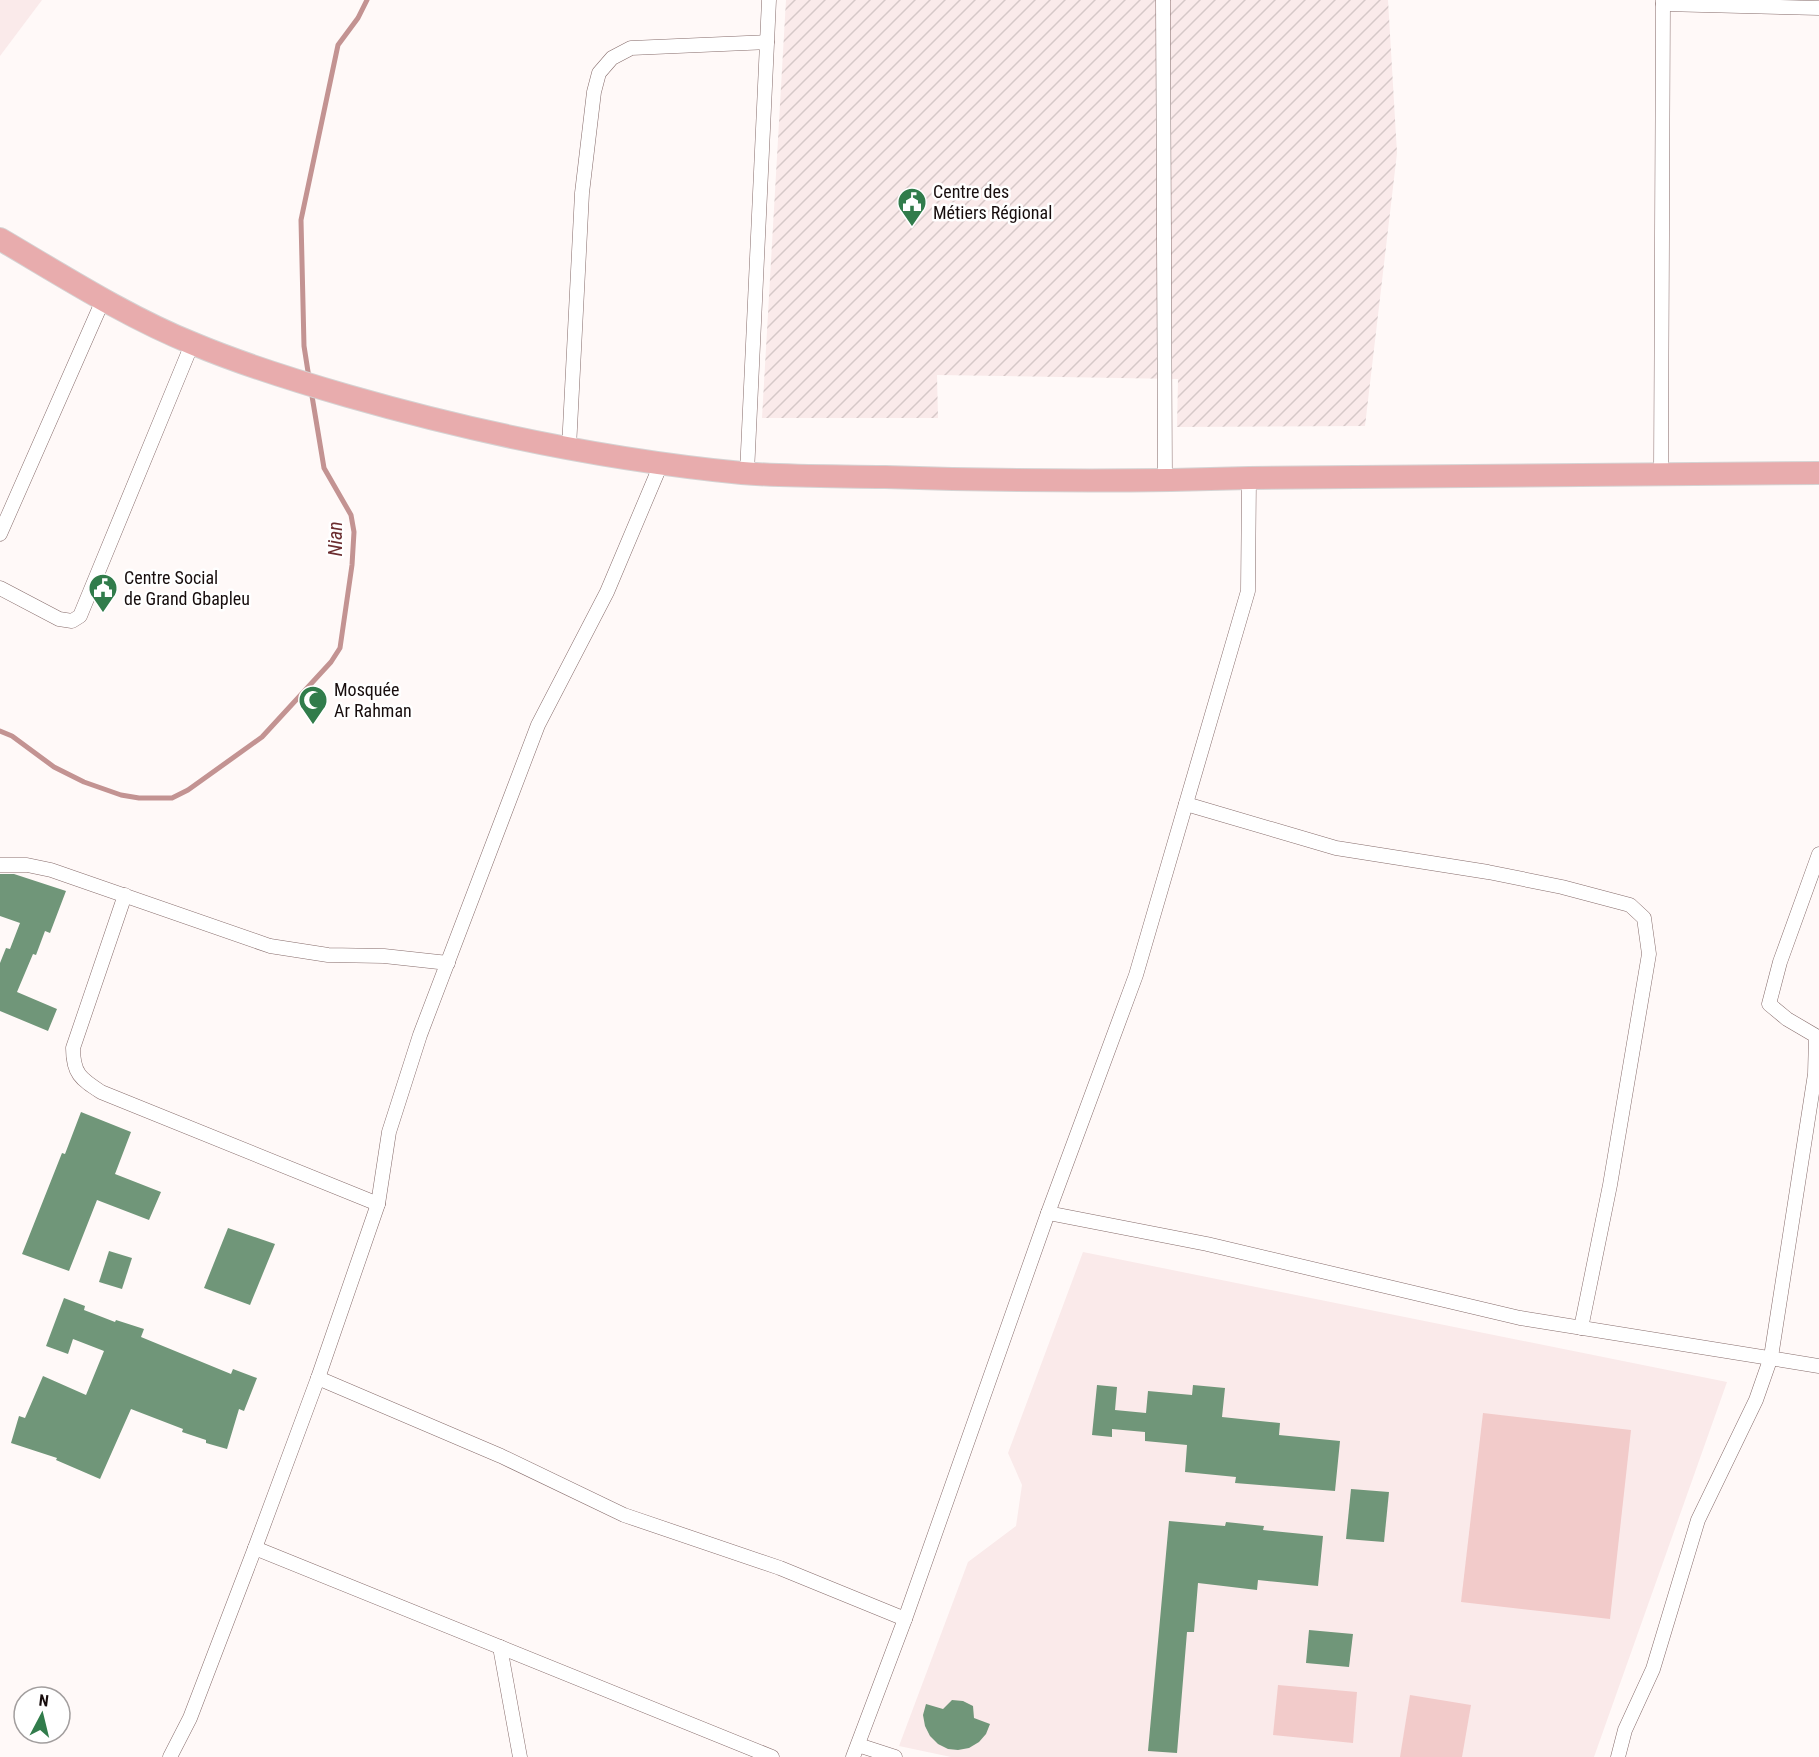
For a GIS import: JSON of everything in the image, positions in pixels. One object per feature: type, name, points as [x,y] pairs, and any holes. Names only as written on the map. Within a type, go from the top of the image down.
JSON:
[{"type":"main road","points":[[0,239],[103,300],[192,344],[288,378],[427,419],[568,448],[661,464],[747,473],[949,479],[1165,481],[1249,478],[1819,473]]},
{"type":"street","points":[[747,473],[769,0]]},
{"type":"street","points":[[1163,0],[1165,481]]},
{"type":"street","points":[[1661,474],[1663,2],[1819,8]]},
{"type":"street","points":[[568,448],[582,194],[594,92],[599,73],[612,58],[631,48],[767,42]]},
{"type":"street","points":[[0,534],[103,300]]},
{"type":"street","points":[[0,588],[59,618],[72,621],[80,616],[192,344]]},
{"type":"street","points":[[170,1757],[190,1718],[318,1378],[378,1204],[389,1132],[420,1035],[538,725],[608,592],[661,464]]},
{"type":"street","points":[[895,1757],[856,1751],[1048,1213],[1136,975],[1248,591],[1249,478]]},
{"type":"street","points":[[1186,804],[1336,848],[1488,872],[1562,887],[1630,905],[1644,918],[1649,954],[1610,1185],[1581,1328]]},
{"type":"street","points":[[1618,1757],[1625,1730],[1653,1669],[1698,1520],[1756,1400],[1771,1357],[1815,1074],[1816,1036],[1787,1019],[1769,1004],[1780,962],[1819,854]]},
{"type":"street","points":[[0,865],[51,870],[270,946],[328,954],[384,956],[448,963]]},
{"type":"street","points":[[125,895],[73,1048],[73,1063],[81,1079],[101,1092],[378,1204]]},
{"type":"street","points":[[1048,1213],[1208,1244],[1521,1318],[1819,1366]]},
{"type":"street","points":[[318,1378],[501,1456],[624,1515],[780,1568],[905,1619]]},
{"type":"street","points":[[255,1548],[772,1757]]},
{"type":"street","points":[[500,1647],[520,1757]]},
{"type":"shaded area","points":[[0,0],[42,0],[0,56]]},
{"type":"shaded area","points":[[786,0],[1388,0],[1397,153],[1365,426],[1177,427],[1178,379],[937,375],[938,418],[762,418]]},
{"type":"shaded area","points":[[1083,1252],[1727,1382],[1594,1757],[951,1757],[899,1746],[968,1562],[1016,1526],[1022,1485],[1008,1453]]},
{"type":"shaded area","points":[[1483,1413],[1631,1430],[1610,1619],[1461,1602]]},
{"type":"shaded area","points":[[1278,1685],[1357,1692],[1353,1743],[1273,1735]]},
{"type":"shaded area","points":[[1410,1695],[1471,1705],[1462,1757],[1400,1757]]},
{"type":"building","points":[[0,874],[14,874],[66,891],[50,933],[45,931],[36,955],[33,954],[17,992],[57,1009],[48,1031],[0,1011],[0,963],[6,948],[10,949],[20,923],[0,916]]},
{"type":"building","points":[[81,1112],[131,1132],[115,1174],[161,1192],[149,1220],[97,1200],[69,1271],[22,1254],[62,1153],[65,1154]]},
{"type":"building","points":[[228,1228],[275,1244],[250,1305],[204,1288]]},
{"type":"building","points":[[109,1251],[132,1258],[122,1289],[99,1282]]},
{"type":"building","points":[[64,1298],[85,1306],[84,1310],[115,1322],[116,1320],[144,1329],[141,1337],[231,1374],[233,1369],[257,1378],[244,1411],[239,1409],[227,1449],[206,1443],[206,1440],[182,1432],[183,1429],[131,1409],[100,1479],[56,1460],[57,1458],[11,1443],[19,1416],[25,1418],[43,1376],[86,1395],[104,1351],[73,1339],[68,1354],[46,1346]]},
{"type":"building","points":[[1097,1385],[1117,1387],[1115,1410],[1146,1413],[1148,1391],[1192,1395],[1193,1385],[1225,1388],[1222,1417],[1280,1423],[1279,1435],[1340,1441],[1335,1491],[1235,1483],[1236,1477],[1185,1472],[1187,1445],[1145,1441],[1145,1432],[1112,1429],[1112,1437],[1092,1435]]},
{"type":"building","points":[[1351,1489],[1389,1492],[1384,1542],[1346,1539]]},
{"type":"building","points":[[1169,1521],[1225,1526],[1226,1522],[1264,1526],[1263,1530],[1323,1536],[1318,1586],[1258,1580],[1257,1590],[1198,1583],[1194,1632],[1187,1632],[1177,1753],[1148,1751]]},
{"type":"building","points":[[1309,1630],[1353,1634],[1349,1667],[1306,1663]]},
{"type":"building","points":[[952,1700],[963,1701],[973,1706],[974,1718],[990,1724],[986,1734],[979,1742],[969,1748],[948,1749],[938,1744],[930,1736],[925,1726],[923,1715],[926,1704],[943,1709]]},
{"type":"waterway","name":"Nian","points":[[309,378],[304,346],[301,220],[338,45],[358,18],[367,0]]},
{"type":"waterway","name":"Nian","points":[[0,731],[12,736],[54,767],[84,782],[121,795],[139,798],[172,798],[188,790],[262,737],[331,662],[340,648],[352,565],[354,532],[351,515],[324,468],[311,390]]},
{"type":"place","name":"Centre des Métiers Régional","points":[[912,228]]},
{"type":"place","name":"Centre Social de Grand Gbapleu","points":[[103,614]]},
{"type":"place","name":"Mosquée Ar Rahman","points":[[313,726]]}]
